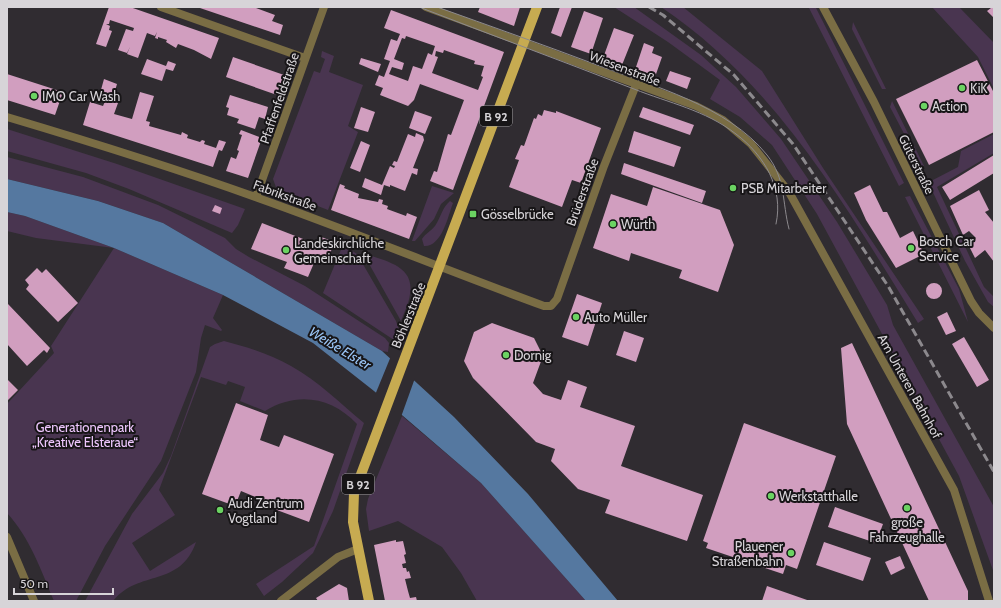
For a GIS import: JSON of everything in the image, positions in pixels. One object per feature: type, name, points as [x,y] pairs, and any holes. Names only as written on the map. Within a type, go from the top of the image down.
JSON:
[{"type":"main road","name":"Böhlerstraße","points":[[358,549],[353,522],[354,493],[537,7]]},
{"type":"main road","name":"B 92","points":[[358,549],[369,601]]},
{"type":"street","points":[[160,7],[305,58]]},
{"type":"street","name":"Pfaffenfeldstraße","points":[[256,197],[324,7]]},
{"type":"street","name":"Wiesenstraße","points":[[426,7],[696,106],[723,120],[751,144],[789,192]]},
{"type":"street","name":"Güterstraße","points":[[823,7],[874,102],[971,301],[979,313],[994,328]]},
{"type":"street","name":"Brüderstraße","points":[[551,306],[557,299],[604,166],[636,85]]},
{"type":"street","name":"Fabrikstraße","points":[[7,117],[256,197],[343,229],[440,268],[544,306],[551,306]]},
{"type":"street","name":"Am Unteren Bahnhof","points":[[789,192],[954,490],[989,601]]},
{"type":"street","points":[[7,537],[34,601]]},
{"type":"street","points":[[281,601],[338,557],[358,549]]},
{"type":"green space","points":[[614,7],[634,7],[701,55],[736,87],[781,139],[837,222],[887,305],[893,325],[994,507],[994,573],[959,476],[817,214],[772,145],[740,117],[710,99],[720,80],[668,42]]},
{"type":"green space","points":[[661,7],[683,7],[762,71],[823,168],[924,319],[918,323],[836,193],[774,110],[740,73],[702,38]]},
{"type":"green space","points":[[932,7],[959,7],[994,43],[994,89],[978,57]]},
{"type":"green space","points":[[809,8],[816,8],[904,183],[899,186]]},
{"type":"green space","points":[[853,22],[886,89],[882,89],[852,29]]},
{"type":"green space","points":[[322,51],[334,56],[329,72],[363,85],[348,126],[358,132],[328,210],[277,190],[273,179],[314,71],[320,73],[325,59],[321,57]]},
{"type":"green space","points":[[892,101],[924,166],[921,166],[890,107]]},
{"type":"green space","points":[[7,129],[117,164],[245,209],[238,225],[232,233],[129,189],[86,173],[7,151]]},
{"type":"green space","points":[[994,134],[994,153],[937,187],[984,287],[994,297],[994,307],[988,302],[965,261],[930,186],[931,181],[958,167],[961,151]]},
{"type":"green space","points":[[7,157],[83,177],[158,205],[225,238],[236,249],[305,286],[385,338],[389,343],[388,352],[382,351],[163,223],[98,201],[7,179]]},
{"type":"green space","points":[[432,186],[454,193],[441,204],[434,219],[415,241],[412,241]]},
{"type":"green space","points":[[910,196],[959,289],[968,322],[905,197]]},
{"type":"green space","points":[[450,201],[453,203],[440,236],[435,242],[424,246],[422,239],[435,226],[445,207]]},
{"type":"green space","points":[[7,212],[25,216],[114,248],[36,238],[7,231]]},
{"type":"green space","points":[[343,245],[357,254],[396,321],[399,330],[396,339],[394,340],[323,293]]},
{"type":"green space","name":"Generationenpark „Kreative Elsteraue“","points":[[114,248],[223,295],[213,318],[222,330],[221,331],[205,325],[201,338],[196,372],[161,461],[105,546],[76,601],[54,601],[29,544],[7,513],[7,404],[54,353],[51,346]]},
{"type":"green space","points":[[363,253],[396,266],[403,270],[408,276],[410,294],[408,304],[401,321]]},
{"type":"green space","points":[[224,341],[258,351],[291,366],[320,386],[364,423],[333,511],[313,553],[282,582],[264,596],[256,584],[314,546],[357,424],[337,408],[314,400],[302,399],[289,401],[265,411],[240,401],[245,387],[228,381],[226,385],[201,377],[159,490],[175,515],[132,543],[150,571],[196,542],[189,556],[180,566],[170,572],[123,591],[113,601],[85,601],[132,514],[163,473],[171,456],[210,347]]},
{"type":"green space","points":[[402,416],[481,483],[586,601],[477,601],[461,573],[442,547],[398,521],[369,531],[366,509],[368,499]]},
{"type":"water","name":"Weiße Elster","points":[[7,179],[98,201],[163,223],[382,351],[454,417],[528,494],[618,601],[586,601],[481,483],[374,391],[313,343],[223,295],[114,248],[25,216],[7,212]]},
{"type":"pier","points":[[391,356],[415,378],[401,417],[375,395]]},
{"type":"building","points":[[109,7],[130,7],[219,38],[211,59],[178,44],[176,48],[166,42],[167,40],[158,37],[158,39],[155,38],[157,32],[155,36],[147,33],[138,58],[127,54],[130,47],[127,53],[118,50],[126,29],[133,31],[134,28],[110,20],[109,24],[106,24],[110,26],[109,30],[112,31],[106,47],[96,44]]},
{"type":"building","points":[[197,7],[253,7],[275,15],[272,21],[283,25],[280,35]]},
{"type":"building","points":[[480,7],[520,7],[514,26],[478,12]]},
{"type":"building","points":[[560,7],[572,7],[561,37],[551,33]]},
{"type":"building","points":[[989,7],[994,7],[994,18],[987,11],[991,8]]},
{"type":"building","points":[[391,10],[504,52],[453,190],[430,181],[434,171],[437,172],[448,134],[451,135],[464,100],[420,84],[414,100],[408,106],[380,95],[383,88],[375,85],[379,75],[384,77],[390,61],[384,59],[391,39],[397,41],[400,34],[384,28]],"holes":[[[406,36],[435,46],[432,55],[428,53],[422,69],[413,66],[408,81],[389,74],[392,67],[402,70],[404,63],[394,59],[402,38],[405,39]],[[444,50],[475,61],[474,64],[484,66],[481,76],[483,77],[478,90],[432,73],[438,57],[435,56],[436,51],[443,53]]]},
{"type":"building","points":[[584,11],[603,18],[591,54],[571,47]]},
{"type":"building","points":[[614,28],[634,35],[622,65],[603,58]]},
{"type":"building","points":[[644,43],[654,47],[652,53],[662,57],[655,77],[635,70]]},
{"type":"building","points":[[233,57],[284,75],[277,95],[226,77]]},
{"type":"building","points":[[361,58],[381,64],[378,72],[359,64]]},
{"type":"building","points":[[147,59],[166,66],[168,61],[176,64],[173,71],[166,69],[162,81],[141,74]]},
{"type":"building","points":[[977,60],[994,93],[994,132],[929,165],[896,99]]},
{"type":"building","points":[[670,71],[691,78],[687,89],[666,81]]},
{"type":"building","name":"IMO Car Wash","points":[[7,74],[63,92],[55,115],[7,100]]},
{"type":"building","points":[[104,79],[117,84],[112,101],[118,103],[114,114],[132,119],[140,92],[154,96],[146,121],[150,122],[149,126],[181,135],[182,132],[188,135],[187,138],[200,142],[202,140],[205,141],[204,144],[216,148],[219,140],[226,142],[222,151],[219,150],[213,167],[83,125],[90,102],[103,106],[106,99],[99,97]]},
{"type":"building","points":[[230,95],[268,107],[265,119],[259,117],[255,129],[237,123],[239,119],[227,115],[229,108],[226,107]]},
{"type":"building","points":[[361,107],[375,112],[368,132],[354,128]]},
{"type":"building","points":[[643,107],[694,125],[690,135],[639,117]]},
{"type":"building","points":[[544,110],[556,113],[556,111],[601,128],[581,183],[572,180],[562,207],[509,187],[519,160],[515,159],[521,145],[524,146],[534,118],[536,119],[538,114],[542,116]]},
{"type":"building","points":[[415,111],[432,117],[425,134],[409,128]]},
{"type":"building","points":[[241,130],[262,138],[248,178],[226,171],[231,157],[236,159],[239,151],[237,150],[242,135],[239,134]]},
{"type":"building","points":[[634,131],[681,147],[674,167],[628,152]]},
{"type":"building","points":[[416,133],[423,136],[424,140],[413,168],[418,169],[417,175],[412,173],[405,191],[390,185],[390,187],[384,185],[381,195],[362,187],[365,178],[382,185],[390,166],[394,168],[395,166],[392,165],[394,161],[397,162],[408,134],[415,137]]},
{"type":"building","points":[[361,141],[370,145],[360,172],[350,168]]},
{"type":"building","points":[[994,155],[994,173],[950,200],[942,187]]},
{"type":"building","points":[[624,163],[706,191],[702,203],[621,174]]},
{"type":"building","points":[[340,184],[345,186],[344,188],[359,194],[358,198],[378,202],[379,199],[383,200],[382,204],[388,206],[387,209],[406,216],[407,213],[417,217],[409,239],[331,210]]},
{"type":"building","points":[[870,185],[883,212],[887,212],[900,238],[913,231],[924,254],[896,268],[866,220],[854,193]]},
{"type":"building","points":[[653,187],[720,210],[734,245],[718,292],[679,278],[682,270],[631,253],[629,261],[593,248],[611,194],[647,206]]},
{"type":"building","points":[[979,190],[989,210],[985,212],[994,223],[994,262],[985,250],[975,258],[968,244],[976,238],[969,231],[963,235],[950,206]]},
{"type":"building","points":[[215,205],[222,208],[220,214],[212,211]]},
{"type":"building","name":"Landeskirchliche Gemeinschaft","points":[[262,223],[316,244],[319,236],[334,242],[327,263],[319,260],[320,257],[317,256],[308,277],[284,268],[287,262],[251,249]]},
{"type":"building","points":[[37,268],[42,273],[46,269],[78,303],[58,322],[26,289],[29,285],[25,280]]},
{"type":"building","points":[[934,283],[940,285],[942,291],[940,297],[934,299],[928,297],[926,291],[928,285]]},
{"type":"building","points":[[577,294],[602,303],[588,346],[562,337]]},
{"type":"building","points":[[8,304],[50,348],[47,353],[44,350],[27,366],[7,344]]},
{"type":"building","points":[[947,312],[956,331],[946,335],[937,317]]},
{"type":"building","points":[[492,323],[534,338],[543,356],[533,383],[543,394],[561,400],[568,380],[587,387],[580,407],[635,426],[621,466],[703,495],[687,541],[605,513],[610,500],[578,489],[551,461],[555,449],[536,442],[473,378],[464,361],[474,332]]},
{"type":"building","points":[[624,331],[644,338],[636,362],[616,355]]},
{"type":"building","points":[[964,337],[989,380],[977,387],[952,344]]},
{"type":"building","name":"große Fahrzeughalle","points":[[852,343],[968,591],[968,601],[929,601],[847,424],[841,348]]},
{"type":"building","points":[[7,379],[18,390],[7,401]]},
{"type":"building","points":[[236,403],[268,415],[260,440],[279,447],[284,435],[334,454],[309,522],[258,503],[260,499],[241,491],[235,506],[202,494]]},
{"type":"building","name":"Werkstatthalle","points":[[744,423],[836,456],[797,569],[786,565],[783,574],[706,548],[708,543],[703,541]]},
{"type":"building","points":[[835,507],[883,524],[876,543],[828,527]]},
{"type":"building","points":[[396,540],[396,542],[403,541],[406,554],[404,555],[406,563],[402,564],[403,568],[406,568],[407,572],[409,571],[411,578],[405,579],[410,598],[416,597],[417,601],[385,601],[374,545]]},
{"type":"building","points":[[824,542],[871,558],[863,581],[816,565]]},
{"type":"building","points":[[900,556],[905,568],[891,575],[885,562]]},
{"type":"building","points":[[339,584],[347,588],[349,601],[318,601],[316,598]]},
{"type":"building","points":[[767,586],[810,601],[762,601]]},
{"type":"tram line","points":[[419,7],[699,113],[724,126],[746,142],[770,173],[777,198],[778,211],[776,224]]},
{"type":"tram line","points":[[437,7],[665,90],[711,111],[732,123],[751,138],[767,155],[773,164],[780,182],[789,229]]},
{"type":"railway","points":[[649,7],[663,15],[734,75],[793,144],[888,286],[994,472]]},
{"type":"place","name":"KiK","points":[[962,88]]},
{"type":"place","name":"IMO Car Wash","points":[[34,96]]},
{"type":"place","name":"Action","points":[[924,106]]},
{"type":"place","name":"PSB Mitarbeiter","points":[[733,188]]},
{"type":"place","name":"Gösselbrücke","points":[[473,214]]},
{"type":"place","name":"Würth","points":[[613,224]]},
{"type":"place","name":"Bosch Car Service","points":[[911,248]]},
{"type":"place","name":"Landeskirchliche Gemeinschaft","points":[[286,250]]},
{"type":"place","name":"Auto Müller","points":[[576,317]]},
{"type":"place","name":"Dornig","points":[[506,355]]},
{"type":"place","name":"Werkstatthalle","points":[[771,496]]},
{"type":"place","name":"große Fahrzeughalle","points":[[907,508]]},
{"type":"place","name":"Audi Zentrum Vogtland","points":[[220,510]]},
{"type":"place","name":"Plauener Straßenbahn","points":[[791,553]]}]
